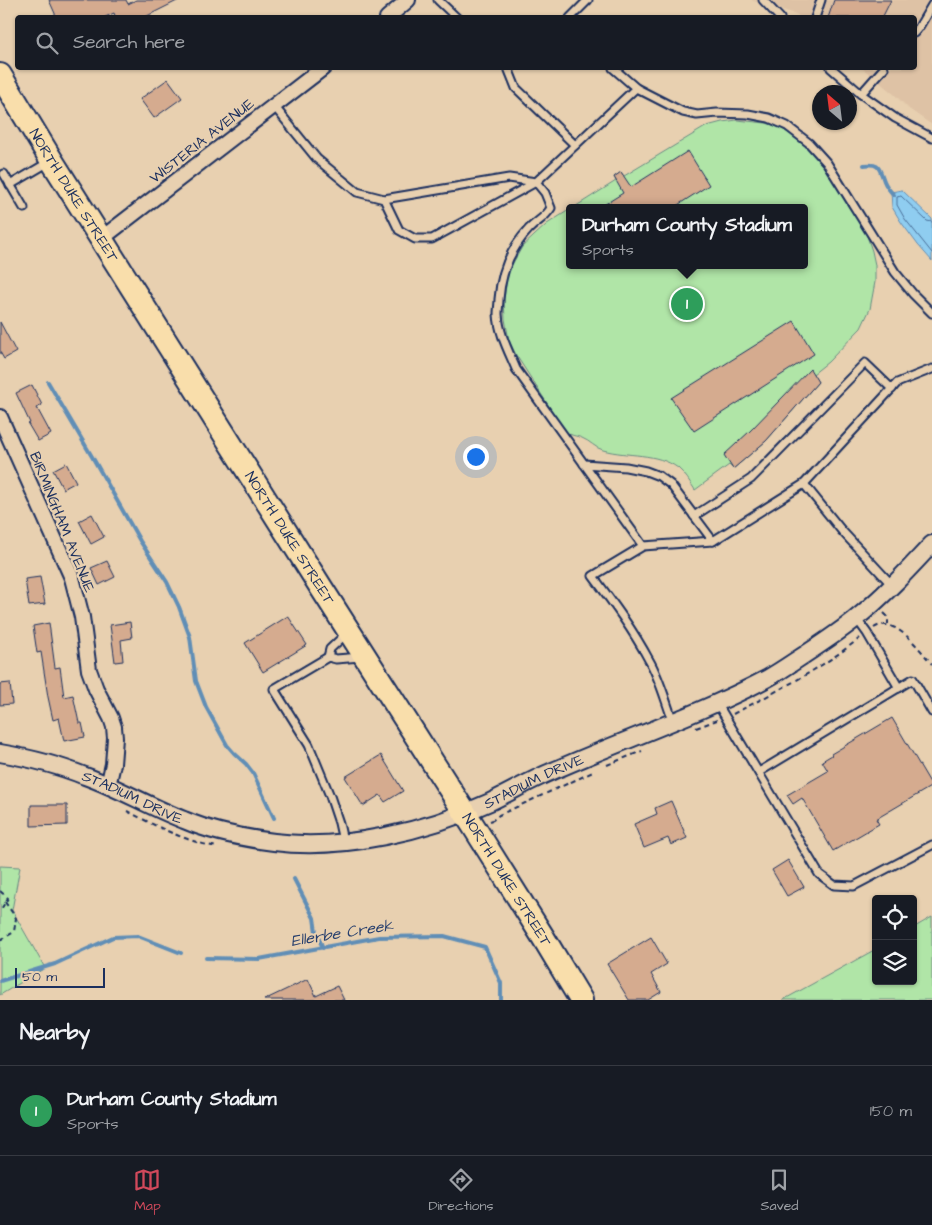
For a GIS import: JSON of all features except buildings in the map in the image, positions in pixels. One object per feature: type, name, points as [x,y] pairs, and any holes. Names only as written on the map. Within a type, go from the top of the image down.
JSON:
[{"type":"highway","name":"NORTH DUKE STREET","points":[[0,75],[22,114],[543,937],[580,1000]]},
{"type":"street","points":[[390,15],[408,0]]},
{"type":"street","name":"WISTERIA AVENUE","points":[[101,239],[320,70]]},
{"type":"street","name":"BIRMINGHAM AVENUE","points":[[0,417],[72,578],[82,616],[89,670],[114,727],[113,764],[108,786]]},
{"type":"street","name":"STADIUM DRIVE","points":[[0,753],[18,756],[87,776],[186,821],[224,834],[284,843],[328,843],[399,832],[438,822],[489,802],[556,769],[674,721],[770,677],[811,651],[856,618],[932,544]]},
{"type":"lane","points":[[438,0],[454,15]]},
{"type":"lane","points":[[573,15],[588,0]]},
{"type":"lane","points":[[816,15],[821,0]]},
{"type":"lane","points":[[768,1],[778,15]]},
{"type":"lane","points":[[917,30],[932,5]]},
{"type":"lane","points":[[509,70],[516,88],[575,145]]},
{"type":"lane","points":[[615,70],[636,88],[683,112],[697,115],[717,113],[748,114],[769,118],[787,126],[809,142],[827,163],[895,272],[932,313]]},
{"type":"lane","points":[[833,70],[861,94],[895,118],[932,138]]},
{"type":"lane","points":[[861,94],[882,70]]},
{"type":"lane","points":[[384,199],[399,230],[415,239],[432,239],[536,182],[636,88]]},
{"type":"lane","points":[[274,106],[316,159],[357,192],[384,199],[509,178],[536,182],[545,193],[551,208],[546,216],[529,229],[511,253],[503,274],[500,294],[498,314],[502,336],[516,369],[643,546]]},
{"type":"lane","points":[[10,185],[52,161]]},
{"type":"lane","points":[[4,174],[24,208]]},
{"type":"lane","points":[[694,516],[751,479],[866,363],[892,389]]},
{"type":"lane","points":[[674,721],[649,659],[593,576],[643,546],[713,541],[804,484],[897,383],[932,369]]},
{"type":"lane","points":[[584,464],[626,467],[660,476],[671,485],[713,541]]},
{"type":"lane","points":[[804,484],[842,530],[892,585]]},
{"type":"lane","points":[[856,618],[867,633],[899,688]]},
{"type":"lane","points":[[328,657],[330,649],[348,631]]},
{"type":"lane","points":[[343,842],[340,823],[309,745],[274,689],[328,657],[336,659],[365,656]]},
{"type":"lane","points":[[759,772],[913,679],[932,712]]},
{"type":"lane","points":[[717,702],[819,874],[834,885],[854,886],[932,845]]},
{"type":"path","points":[[882,611],[888,617],[888,625]]},
{"type":"path","points":[[733,714],[842,652],[879,625],[888,625],[898,630],[913,642],[932,664]]},
{"type":"path","points":[[607,765],[642,751]]},
{"type":"path","points":[[493,820],[499,815],[595,771]]},
{"type":"path","points":[[0,891],[8,898],[0,911]]},
{"type":"path","points":[[0,940],[14,932],[16,918],[5,902]]},
{"type":"shaded area","points":[[751,0],[932,0],[932,125],[909,109],[864,70],[917,70],[917,15],[796,14]]},
{"type":"green space","points":[[737,120],[766,123],[779,127],[795,137],[815,155],[865,230],[875,265],[875,282],[870,309],[861,328],[828,362],[813,374],[818,382],[766,441],[733,469],[729,465],[695,490],[678,468],[661,459],[603,450],[585,439],[565,431],[516,355],[509,340],[504,299],[508,272],[522,247],[547,224],[566,212],[566,269],[808,269],[808,204],[579,204],[616,181],[614,177],[621,172],[624,176],[707,126]]},
{"type":"green space","points":[[0,866],[20,867],[12,910],[45,968],[0,995]]},
{"type":"green space","points":[[932,917],[932,1000],[783,1000],[872,951],[872,985],[917,985],[917,926]]},
{"type":"water","points":[[902,190],[932,219],[932,261],[918,245],[892,207],[891,192]]},
{"type":"waterway","points":[[864,165],[878,167],[886,185],[894,195]]},
{"type":"waterway","points":[[48,382],[140,541],[167,582],[190,637],[196,681],[206,707],[227,745],[253,773],[274,818]]},
{"type":"waterway","points":[[294,879],[314,918],[316,932],[323,948]]},
{"type":"waterway","name":"Ellerbe Creek","points":[[0,981],[55,964],[113,937],[138,936],[181,953]]},
{"type":"waterway","name":"Ellerbe Creek","points":[[206,958],[259,959],[379,937],[444,936],[485,947],[501,983],[501,1000]]},
{"type":"place","name":"Durham County Stadium","points":[[687,304]]}]
